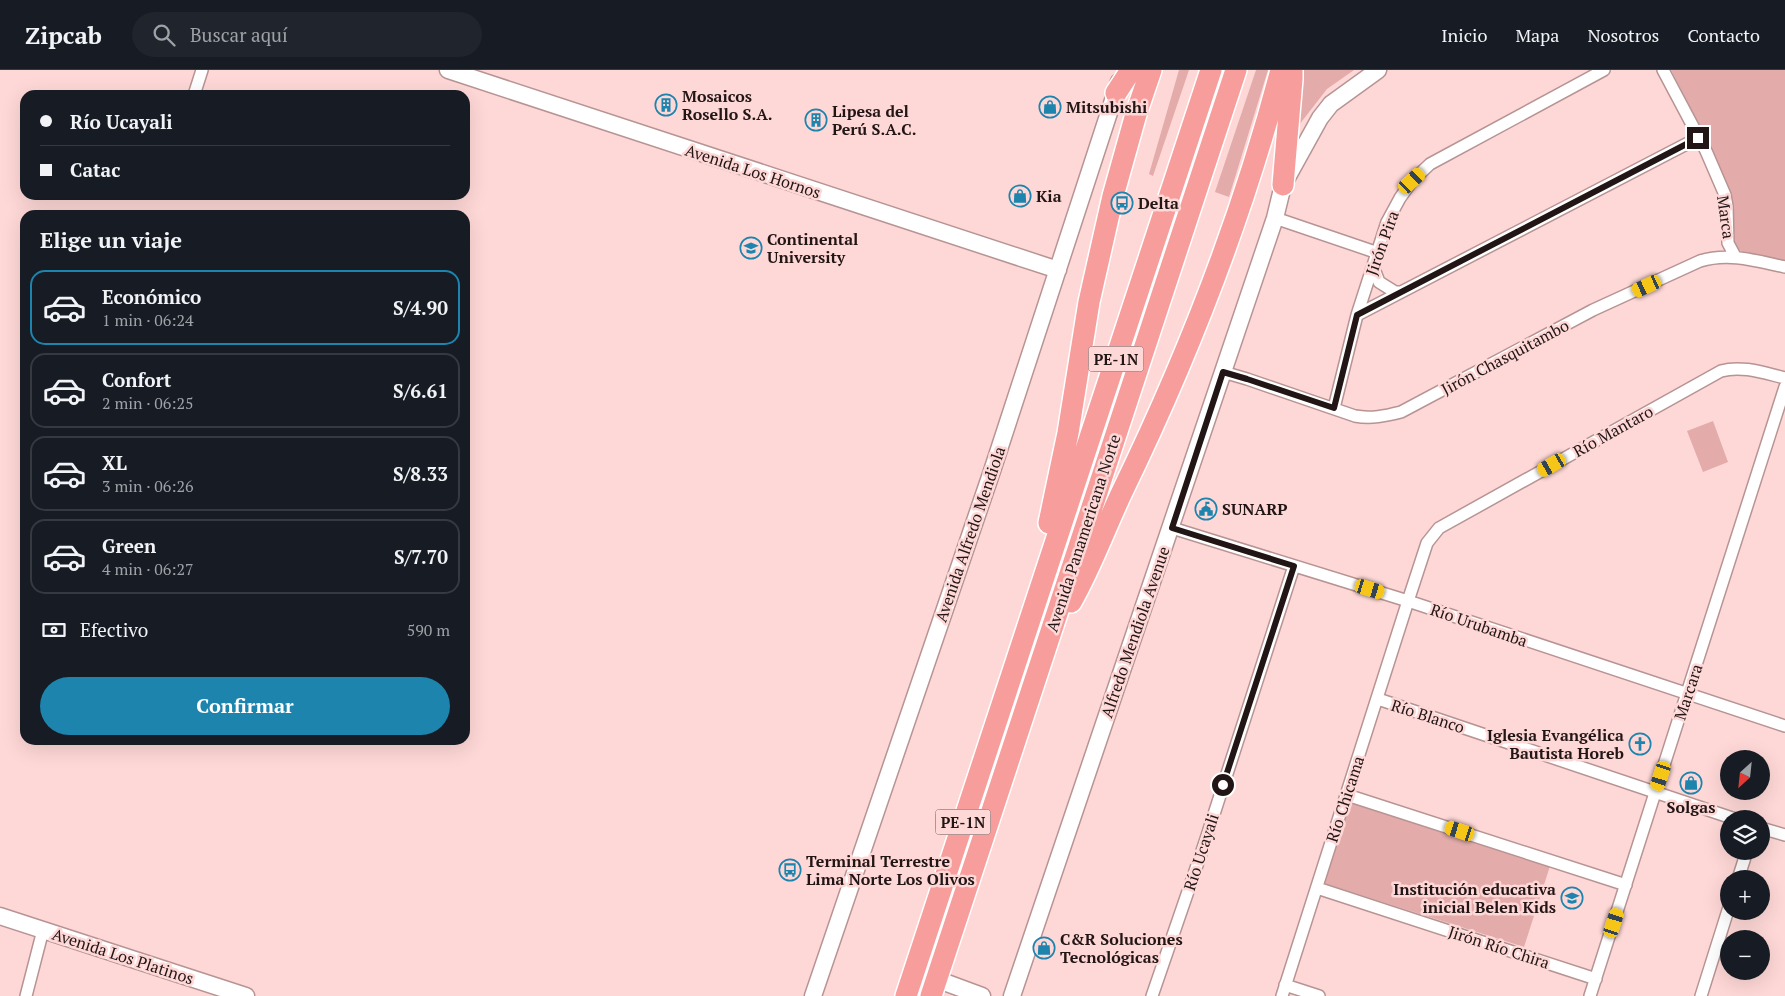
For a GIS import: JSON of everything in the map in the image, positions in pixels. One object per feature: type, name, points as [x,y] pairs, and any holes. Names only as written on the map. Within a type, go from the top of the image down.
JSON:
[{"type":"highway","points":[[1116,93],[1131,70]]},
{"type":"highway","points":[[1020,647],[1066,443],[1089,302],[1113,196],[1136,114],[1151,70]]},
{"type":"highway","name":"Avenida Panamericana Norte","points":[[906,996],[1211,70]]},
{"type":"highway","name":"Avenida Panamericana Norte","points":[[933,988],[1236,70]]},
{"type":"highway","points":[[1047,643],[1086,575],[1156,422],[1194,333],[1224,259],[1281,70]]},
{"type":"highway","points":[[1283,185],[1292,70]]},
{"type":"main road","name":"Avenida Los Hornos","points":[[448,70],[476,74],[1058,270]]},
{"type":"main road","name":"Avenida Alfredo Mendiola","points":[[813,996],[1058,270],[1122,70]]},
{"type":"main road","name":"Alfredo Mendiola Avenue","points":[[1012,996],[1172,528],[1275,218],[1283,185],[1320,118],[1331,104],[1378,70]]},
{"type":"main road","name":"Avenida Los Platinos","points":[[0,916],[246,996]]},
{"type":"main road","points":[[933,988],[982,996]]},
{"type":"street","points":[[196,90],[202,70]]},
{"type":"street","name":"Jirón Pira","points":[[1334,408],[1357,315],[1387,222],[1412,181],[1430,164],[1604,70]]},
{"type":"street","name":"Marca","points":[[1663,70],[1725,195],[1728,206],[1728,243],[1735,256]]},
{"type":"street","points":[[1357,315],[1698,138]]},
{"type":"street","points":[[1275,218],[1378,253]]},
{"type":"street","name":"Jirón Chasquitambo","points":[[1223,372],[1355,416],[1368,418],[1401,412],[1593,310],[1700,261],[1710,258],[1735,256],[1785,266]]},
{"type":"street","points":[[1373,266],[1379,282],[1395,292],[1401,292]]},
{"type":"street","name":"Río Mantaro","points":[[1408,601],[1427,543],[1439,528],[1721,371],[1730,368],[1742,369],[1785,378]]},
{"type":"street","name":"Marcara","points":[[1590,996],[1785,387]]},
{"type":"street","name":"Río Urubamba","points":[[1172,528],[1408,601],[1785,726]]},
{"type":"street","name":"Río Ucayali","points":[[1152,996],[1205,842],[1294,566]]},
{"type":"street","name":"Río Chicama","points":[[1284,990],[1408,601]]},
{"type":"street","name":"Río Blanco","points":[[1378,699],[1720,814]]},
{"type":"street","points":[[1347,795],[1626,885]]},
{"type":"street","points":[[1770,831],[1785,835]]},
{"type":"street","name":"Jirón Río Chira","points":[[1317,888],[1596,979]]},
{"type":"street","points":[[1700,996],[1725,920]]},
{"type":"street","points":[[26,996],[43,930]]},
{"type":"street","points":[[1284,990],[1319,996]]},
{"type":"shaded area","points":[[1179,70],[1189,70],[1153,176],[1149,174]]},
{"type":"shaded area","points":[[1256,70],[1268,70],[1229,197],[1215,192]]},
{"type":"shaded area","points":[[1303,70],[1354,70],[1327,89],[1299,125]]},
{"type":"shaded area","points":[[1671,70],[1785,70],[1785,261],[1753,256],[1737,248],[1733,238],[1733,204],[1726,182],[1712,149]]},
{"type":"shaded area","points":[[1713,421],[1728,462],[1703,472],[1687,431]]},
{"type":"shaded area","points":[[1349,801],[1550,866],[1524,947],[1323,883]]},
{"type":"place","name":"Mosaicos Rosello S.A.","points":[[666,105]]},
{"type":"place","name":"Mitsubishi","points":[[1050,107]]},
{"type":"place","name":"Lipesa del Perú S.A.C.","points":[[816,120]]},
{"type":"place","name":"Kia","points":[[1020,196]]},
{"type":"place","name":"Delta","points":[[1122,203]]},
{"type":"place","name":"Continental University","points":[[751,248]]},
{"type":"place","name":"SUNARP","points":[[1206,509]]},
{"type":"place","name":"Iglesia Evangélica Bautista Horeb","points":[[1640,744]]},
{"type":"place","name":"Solgas","points":[[1691,783]]},
{"type":"place","name":"Terminal Terrestre Lima Norte Los Olivos","points":[[790,870]]},
{"type":"place","name":"Institución educativa inicial Belen Kids","points":[[1572,898]]},
{"type":"place","name":"C&R Soluciones Tecnológicas","points":[[1044,948]]},
{"type":"route","points":[[1223,785],[1294,566],[1172,528],[1223,372],[1334,408],[1357,315],[1698,138]]}]
